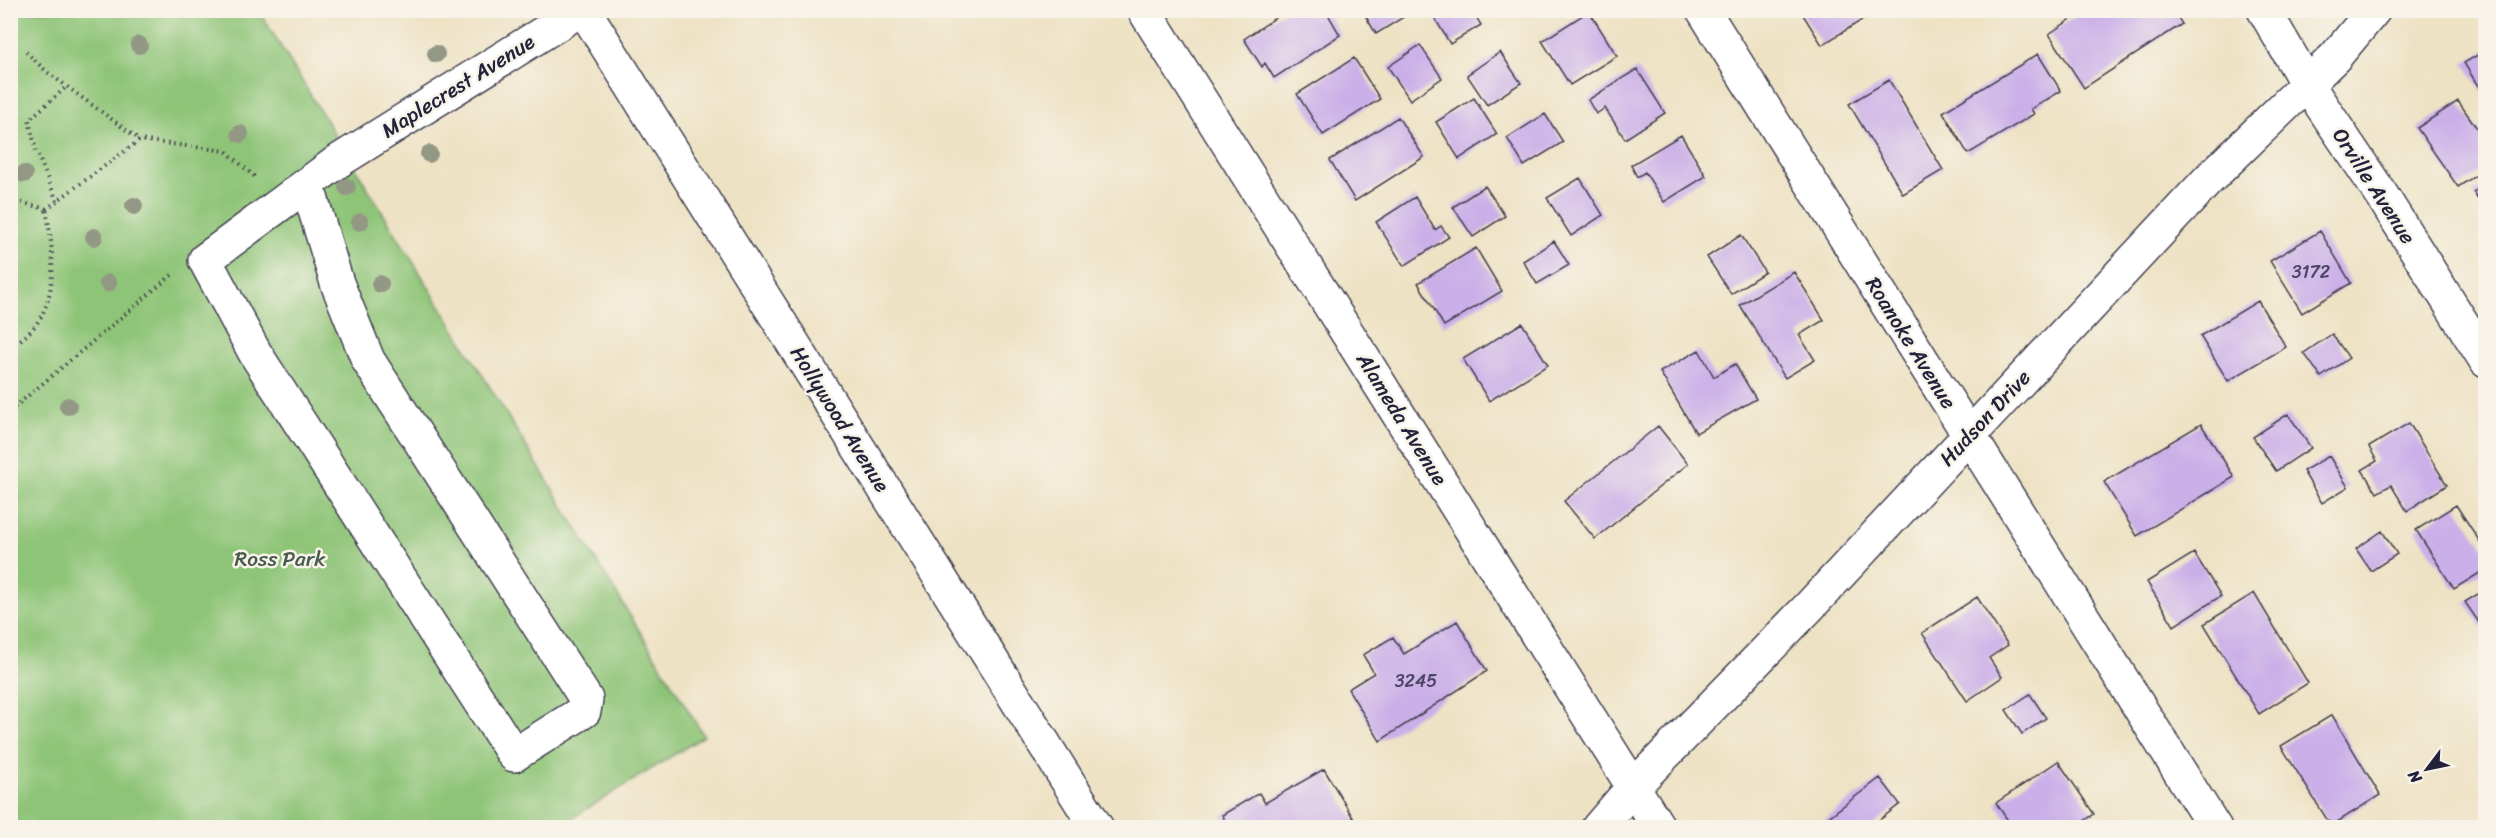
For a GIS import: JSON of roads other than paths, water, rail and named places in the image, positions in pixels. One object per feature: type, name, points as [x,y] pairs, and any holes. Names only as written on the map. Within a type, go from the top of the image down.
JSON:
[{"type":"street","name":"Maplecrest Avenue","points":[[307,184],[337,283],[368,360],[586,699],[584,711],[514,755],[255,353],[205,260],[278,205],[337,162],[582,10]]},
{"type":"street","name":"Hollywood Avenue","points":[[582,10],[1097,828]]},
{"type":"street","name":"Alameda Avenue","points":[[1144,10],[1659,828]]},
{"type":"street","name":"Roanoke Avenue","points":[[1703,10],[2215,828]]},
{"type":"street","name":"Orville Avenue","points":[[2264,10],[2307,84],[2381,194],[2486,361]]},
{"type":"street","name":"Hudson Drive","points":[[1598,828],[1634,786],[1808,608],[2209,179],[2336,57],[2374,10]]},
{"type":"park label","name":"Ross Park","points":[[280,559]]}]
